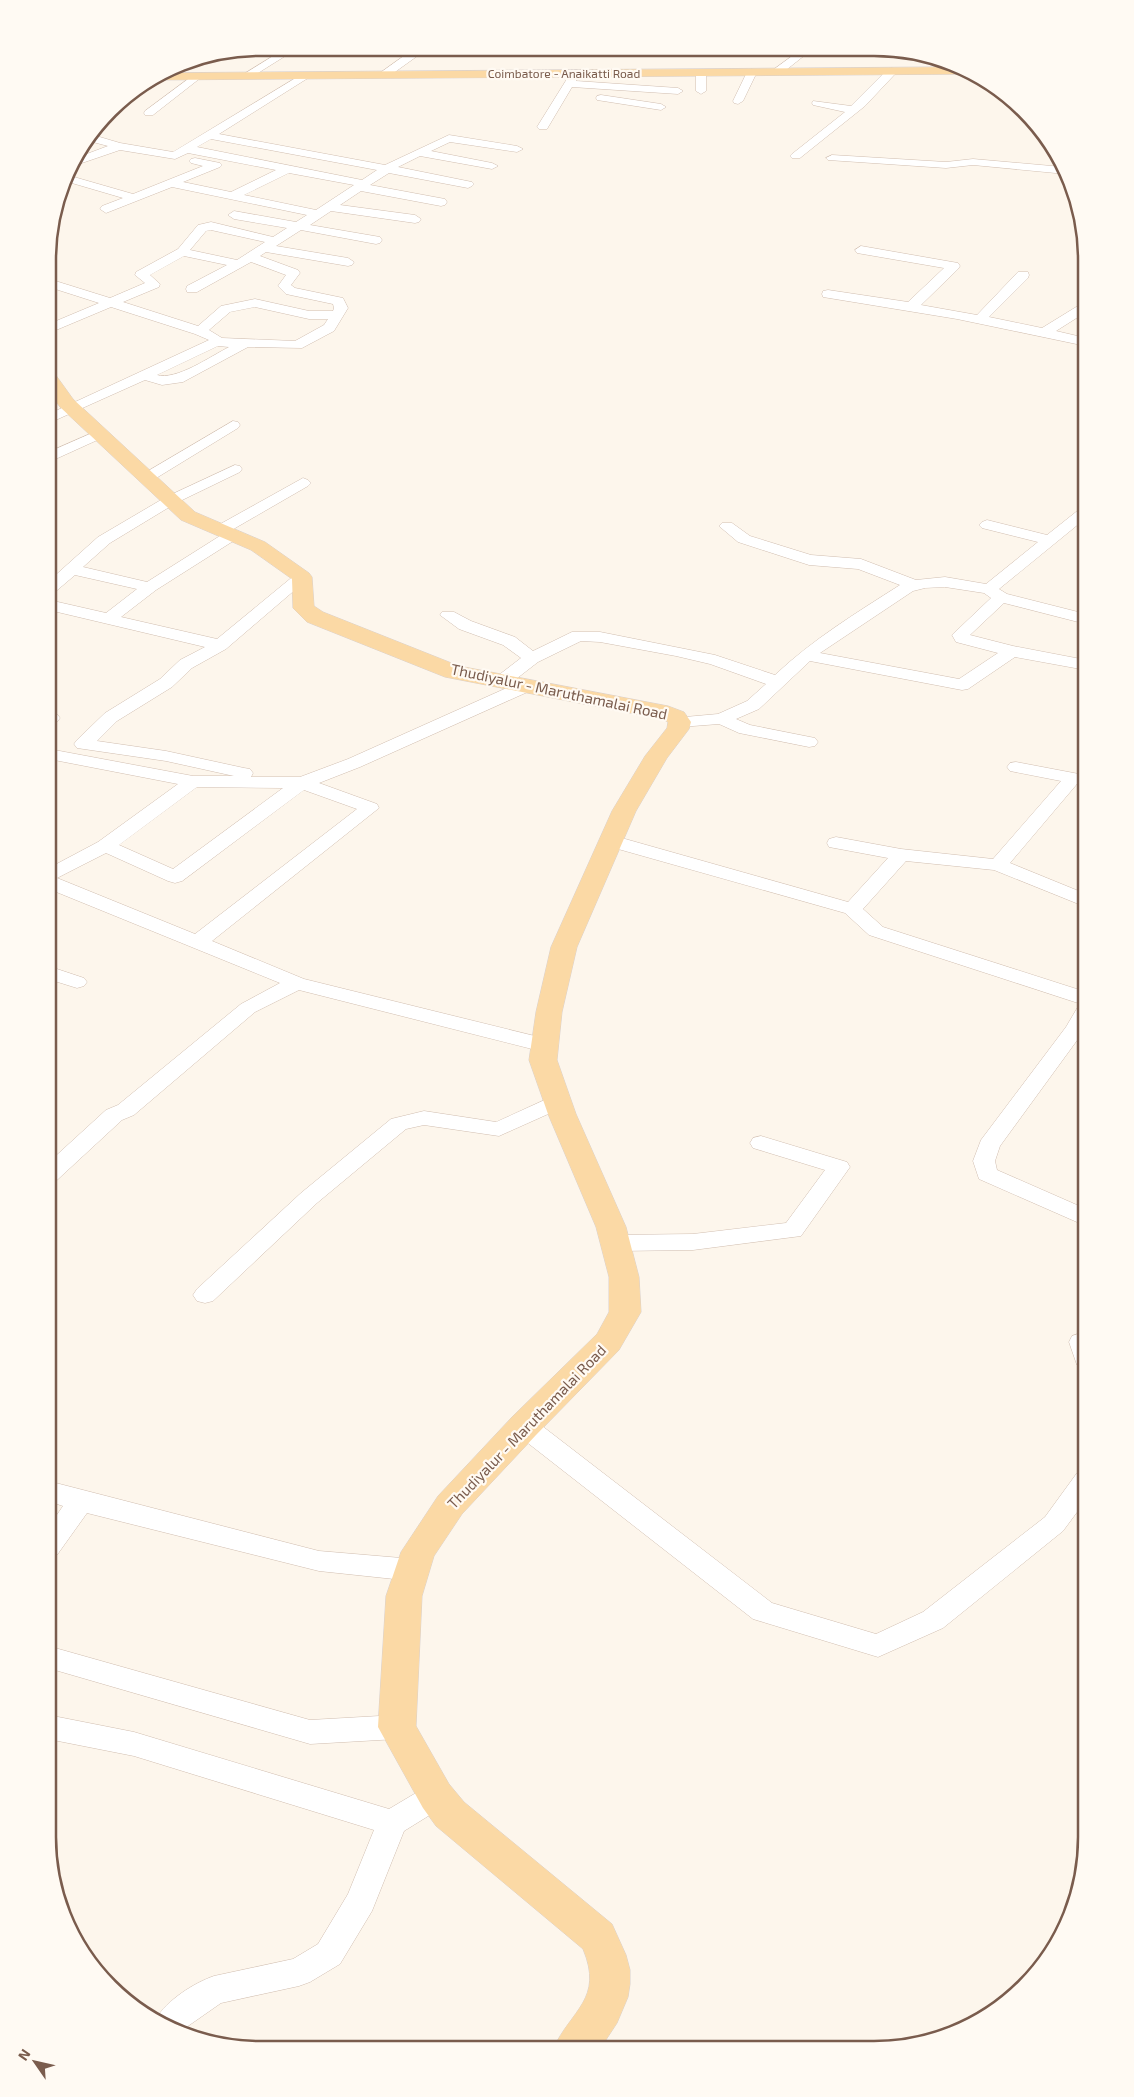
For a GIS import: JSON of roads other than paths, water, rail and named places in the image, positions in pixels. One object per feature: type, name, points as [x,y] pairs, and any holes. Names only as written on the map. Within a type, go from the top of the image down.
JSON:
[{"type":"main road","name":"Coimbatore - Anaikatti Road","points":[[170,77],[384,75],[569,83],[701,73],[892,71],[942,68]]},
{"type":"main road","points":[[56,388],[66,403],[61,414],[99,434],[148,477],[188,516],[258,546],[302,576]]},
{"type":"main road","name":"Thudiyalur - Maruthamalai Road","points":[[302,576],[304,608],[315,617],[453,672],[668,713],[676,716],[680,722],[678,730],[656,756],[624,811],[564,946],[548,1012],[544,1045],[543,1060],[558,1102],[616,1243],[624,1277],[625,1312],[608,1342],[524,1426],[450,1505],[418,1552],[404,1596],[396,1727]]},
{"type":"main road","points":[[396,1727],[436,1796],[450,1814],[598,1937],[607,1956],[612,1980],[606,1999],[595,2022],[580,2041]]},
{"type":"street","points":[[246,76],[280,56]]},
{"type":"street","points":[[384,75],[411,56]]},
{"type":"street","points":[[777,72],[798,56]]},
{"type":"street","points":[[796,156],[854,110],[892,71]]},
{"type":"street","points":[[738,101],[752,72]]},
{"type":"street","points":[[701,73],[701,91]]},
{"type":"street","points":[[175,156],[304,76]]},
{"type":"street","points":[[149,113],[195,77]]},
{"type":"street","points":[[569,83],[678,91]]},
{"type":"street","points":[[569,83],[661,107]]},
{"type":"street","points":[[543,127],[569,83]]},
{"type":"street","points":[[817,103],[854,110]]},
{"type":"street","points":[[209,135],[468,184]]},
{"type":"street","points":[[192,288],[244,261],[388,169],[449,138],[517,148]]},
{"type":"street","points":[[96,139],[216,166],[106,209]]},
{"type":"street","points":[[84,159],[119,146]]},
{"type":"street","points":[[187,149],[441,202]]},
{"type":"street","points":[[261,164],[289,150]]},
{"type":"street","points":[[420,153],[492,166]]},
{"type":"street","points":[[304,172],[330,158]]},
{"type":"street","points":[[832,158],[946,165],[973,162],[1057,171]]},
{"type":"street","points":[[232,196],[287,169]]},
{"type":"street","points":[[73,180],[135,198]]},
{"type":"street","points":[[170,183],[318,214]]},
{"type":"street","points":[[329,207],[415,219]]},
{"type":"street","points":[[234,215],[376,240]]},
{"type":"street","points":[[56,326],[154,284],[141,275],[182,252],[202,228],[211,226],[270,245],[348,262]]},
{"type":"street","points":[[861,250],[954,266],[912,306]]},
{"type":"street","points":[[61,414],[216,342],[297,345],[329,328],[341,308],[338,301],[291,291],[284,286],[294,273],[244,261],[182,252]]},
{"type":"street","points":[[981,318],[1023,275]]},
{"type":"street","points":[[56,285],[200,331],[216,338],[216,342]]},
{"type":"street","points":[[828,294],[981,318],[1078,340]]},
{"type":"street","points":[[200,331],[226,309],[255,303],[309,315],[337,315]]},
{"type":"street","points":[[1045,332],[1078,312]]},
{"type":"street","points":[[56,318],[67,321]]},
{"type":"street","points":[[144,376],[162,381],[178,379],[245,344]]},
{"type":"street","points":[[148,477],[234,425]]},
{"type":"street","points":[[56,455],[99,434]]},
{"type":"street","points":[[56,583],[104,540],[171,500],[235,469]]},
{"type":"street","points":[[110,618],[226,532],[303,483]]},
{"type":"street","points":[[1078,517],[1050,540],[995,593],[960,635],[962,638],[1012,651],[1078,663]]},
{"type":"street","points":[[987,525],[1050,540]]},
{"type":"street","points":[[727,526],[744,539],[809,560],[861,564],[916,586]]},
{"type":"street","points":[[71,569],[150,587]]},
{"type":"street","points":[[262,782],[239,771],[166,756],[83,744],[111,717],[166,683],[186,664],[220,645],[302,576]]},
{"type":"street","points":[[680,722],[721,719],[754,705],[806,655],[895,594],[916,586],[945,582],[995,593],[1078,617]]},
{"type":"street","points":[[56,606],[110,618],[152,631],[220,645]]},
{"type":"street","points":[[448,615],[465,625],[509,641],[532,658]]},
{"type":"street","points":[[105,846],[175,877],[302,783],[354,763],[513,684],[532,658],[578,636],[600,637],[715,660],[777,682]]},
{"type":"street","points":[[806,655],[962,685],[1012,651]]},
{"type":"street","points":[[721,719],[745,729],[809,742]]},
{"type":"street","points":[[56,755],[193,781],[302,783],[370,808],[197,943]]},
{"type":"street","points":[[998,865],[1073,778],[1016,767]]},
{"type":"street","points":[[56,871],[105,846],[193,781]]},
{"type":"street","points":[[611,841],[852,908],[876,932],[1078,996]]},
{"type":"street","points":[[836,843],[901,855],[998,865],[1078,898]]},
{"type":"street","points":[[852,908],[901,855]]},
{"type":"street","points":[[56,885],[297,983],[544,1045]]},
{"type":"street","points":[[56,975],[77,982]]},
{"type":"street","points":[[56,1169],[114,1115],[126,1110],[248,1008],[297,983]]},
{"type":"street","points":[[1078,1024],[990,1145],[984,1161],[987,1174],[1078,1214]]},
{"type":"street","points":[[205,1295],[309,1198],[399,1124],[424,1118],[499,1129],[558,1102]]},
{"type":"street","points":[[616,1243],[693,1242],[793,1230],[838,1167],[761,1143]]},
{"type":"street","points":[[524,1426],[763,1611],[878,1646],[933,1620],[1054,1524],[1078,1491]]},
{"type":"street","points":[[56,1493],[319,1561],[413,1570]]},
{"type":"street","points":[[56,1537],[81,1501]]},
{"type":"street","points":[[56,1660],[310,1732],[396,1727]]},
{"type":"street","points":[[56,1729],[134,1744],[392,1824]]},
{"type":"street","points":[[173,2021],[177,2016],[214,1990],[299,1972],[329,1954],[361,1901],[392,1824],[436,1796]]}]
